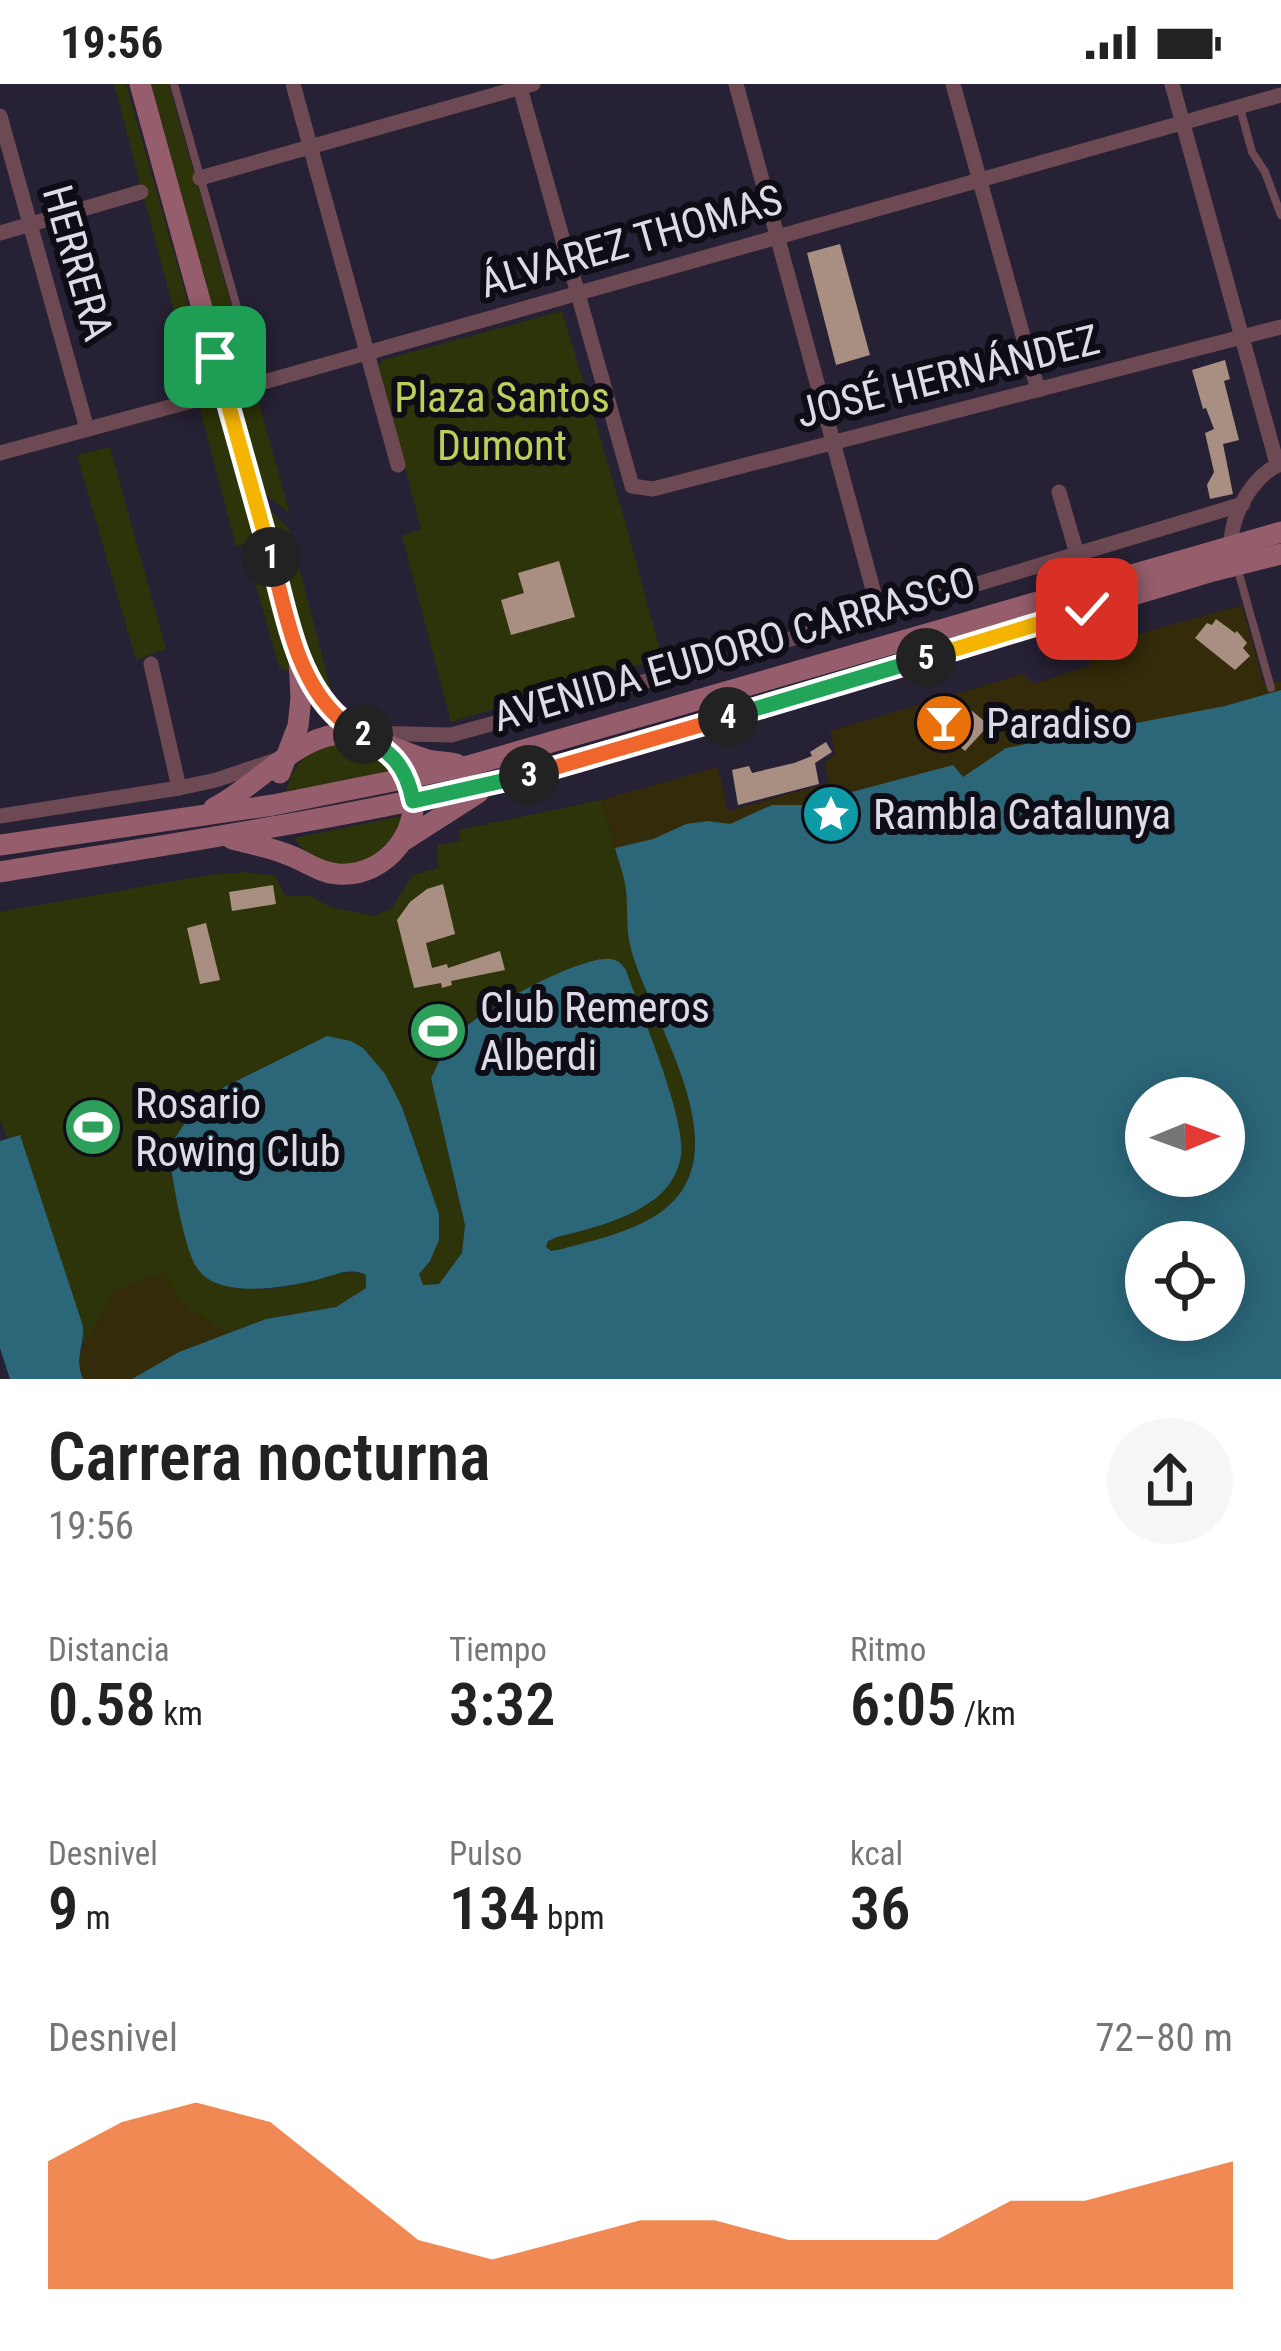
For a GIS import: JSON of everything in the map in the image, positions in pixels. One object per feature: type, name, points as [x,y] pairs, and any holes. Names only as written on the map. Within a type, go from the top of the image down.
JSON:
[{"type":"main road","points":[[140,84],[299,658],[298,726],[275,816],[287,846],[302,861]]},
{"type":"main road","name":"AVENIDA EUDORO CARRASCO","points":[[275,816],[411,790],[493,784],[579,762],[1233,555],[1281,532]]},
{"type":"main road","name":"AVENIDA EUDORO CARRASCO","points":[[411,790],[469,766],[916,636],[1233,555],[1281,554]]},
{"type":"main road","points":[[299,658],[323,700],[394,756],[411,790],[411,822],[403,841]]},
{"type":"main road","points":[[199,816],[235,798],[325,736],[362,733],[427,760],[469,766]]},
{"type":"main road","points":[[220,836],[284,852],[319,870],[357,873],[375,867],[403,841],[493,784]]},
{"type":"main road","points":[[0,845],[199,816],[275,816]]},
{"type":"main road","points":[[0,872],[220,836],[275,816]]},
{"type":"street","points":[[293,84],[398,465]]},
{"type":"street","points":[[736,84],[879,611]]},
{"type":"street","points":[[953,84],[1038,390]]},
{"type":"street","points":[[1172,84],[1279,464],[1264,472],[1244,504],[1232,528],[1233,555]]},
{"type":"street","points":[[200,178],[524,85],[578,293]]},
{"type":"street","name":"ÁLVAREZ THOMAS","points":[[0,453],[1281,94]]},
{"type":"street","name":"HERRERA","points":[[0,116],[87,429]]},
{"type":"street","points":[[0,233],[141,192]]},
{"type":"street","name":"JOSÉ HERNÁNDEZ","points":[[578,293],[632,486],[653,489],[1281,327]]},
{"type":"street","points":[[1059,492],[1077,554]]},
{"type":"street","points":[[362,733],[451,735],[715,662],[1244,504]]},
{"type":"street","points":[[879,611],[906,622],[916,636]]},
{"type":"street","points":[[866,650],[863,634],[879,611]]},
{"type":"street","points":[[151,664],[178,788]]},
{"type":"street","points":[[0,816],[178,788],[290,759]]},
{"type":"lane","points":[[174,84],[255,384]]},
{"type":"lane","points":[[1239,106],[1252,152],[1281,215]]},
{"type":"lane","points":[[1233,555],[1271,688]]},
{"type":"green space","points":[[114,84],[126,84],[287,651],[289,672],[279,667],[244,544],[236,546]]},
{"type":"green space","points":[[151,84],[169,84],[290,514],[264,493]]},
{"type":"green space","name":"Plaza Santos Dumont","points":[[562,311],[662,658],[451,722],[402,536],[421,529],[379,366],[383,360]]},
{"type":"green space","points":[[110,447],[166,649],[136,660],[77,455]]},
{"type":"green space","points":[[269,509],[289,529],[333,697],[310,656]]},
{"type":"green space","points":[[324,744],[362,744],[395,772],[286,791],[299,763]]},
{"type":"green space","name":"Rosario Rowing Club","points":[[601,800],[624,878],[632,953],[684,1079],[692,1114],[694,1147],[688,1178],[672,1204],[620,1233],[562,1249],[546,1247],[547,1241],[625,1216],[653,1201],[680,1133],[626,970],[608,959],[548,979],[486,1011],[455,1036],[431,1077],[465,1225],[462,1253],[439,1284],[423,1286],[419,1274],[430,1261],[439,1214],[402,1107],[327,1036],[224,1087],[188,1118],[168,1149],[173,1183],[196,1266],[253,1288],[273,1289],[356,1273],[366,1275],[366,1288],[336,1307],[266,1319],[179,1352],[132,1379],[83,1379],[83,1326],[19,1135],[7,1138],[0,1120],[0,912],[245,872],[276,876],[285,896],[311,896],[330,907],[374,916],[392,908],[413,875],[438,868],[438,845],[460,841],[459,830]]},
{"type":"green space","points":[[403,816],[385,848],[356,864],[323,861],[294,838]]},
{"type":"sand","name":"Rambla Catalunya","points":[[1242,605],[1264,685],[1281,681],[1281,762],[630,947],[625,884],[601,800],[718,767],[728,811],[829,783],[824,763],[836,754],[830,731],[1023,674],[1034,684],[1091,665],[1085,649]]},
{"type":"sand","points":[[156,1275],[168,1280],[181,1302],[229,1334],[179,1352],[132,1379],[83,1379],[80,1354],[112,1292]]},
{"type":"water","points":[[1281,690],[1281,1379],[132,1379],[179,1352],[266,1319],[336,1307],[366,1288],[366,1275],[353,1272],[284,1286],[234,1288],[206,1278],[197,1268],[183,1228],[168,1149],[188,1118],[224,1087],[327,1036],[363,1048],[385,1074],[402,1107],[439,1214],[439,1240],[419,1274],[423,1285],[439,1284],[462,1253],[465,1225],[431,1078],[444,1051],[483,1014],[529,988],[576,966],[611,959],[626,970],[669,1091],[681,1138],[680,1163],[667,1187],[641,1208],[606,1224],[557,1237],[546,1247],[562,1249],[647,1221],[683,1189],[694,1158],[694,1123],[685,1086],[631,949],[625,884],[615,848],[653,839],[686,824],[730,824],[772,805],[803,805],[953,765],[963,777],[1006,748],[1225,706]]},
{"type":"water","points":[[20,1135],[83,1326],[79,1358],[83,1379],[10,1379],[0,1348],[0,1141]]},
{"type":"building","points":[[840,244],[870,355],[836,365],[807,253]]},
{"type":"building","points":[[1225,360],[1230,379],[1224,381],[1239,440],[1223,444],[1233,494],[1210,499],[1207,485],[1214,472],[1205,433],[1214,429],[1192,370]]},
{"type":"building","points":[[559,561],[575,617],[511,635],[501,600],[524,593],[518,573]]},
{"type":"building","points":[[1216,619],[1247,643],[1243,648],[1250,656],[1235,670],[1195,638]]},
{"type":"building","points":[[953,695],[989,725],[965,751],[925,717],[936,699]]},
{"type":"building","points":[[826,742],[832,752],[815,763],[819,784],[738,805],[732,770],[749,766],[752,773],[794,763],[812,756],[810,752]]},
{"type":"building","points":[[443,884],[455,934],[426,943],[432,968],[447,964],[448,968],[500,951],[505,970],[451,981],[452,985],[442,988],[441,983],[414,988],[397,920],[410,902]]},
{"type":"building","points":[[273,885],[276,904],[232,911],[229,892]]},
{"type":"building","points":[[206,923],[220,980],[200,984],[187,928]]},
{"type":"place","name":"Paradiso","points":[[944,723]]},
{"type":"place","name":"Rambla Catalunya","points":[[831,814]]},
{"type":"place","name":"Club Remeros Alberdi","points":[[438,1031]]},
{"type":"place","name":"Rosario Rowing Club","points":[[93,1127]]},
{"type":"route","points":[[215,357],[299,658],[340,719],[394,756],[409,780],[413,801],[579,762],[1087,609]]}]
